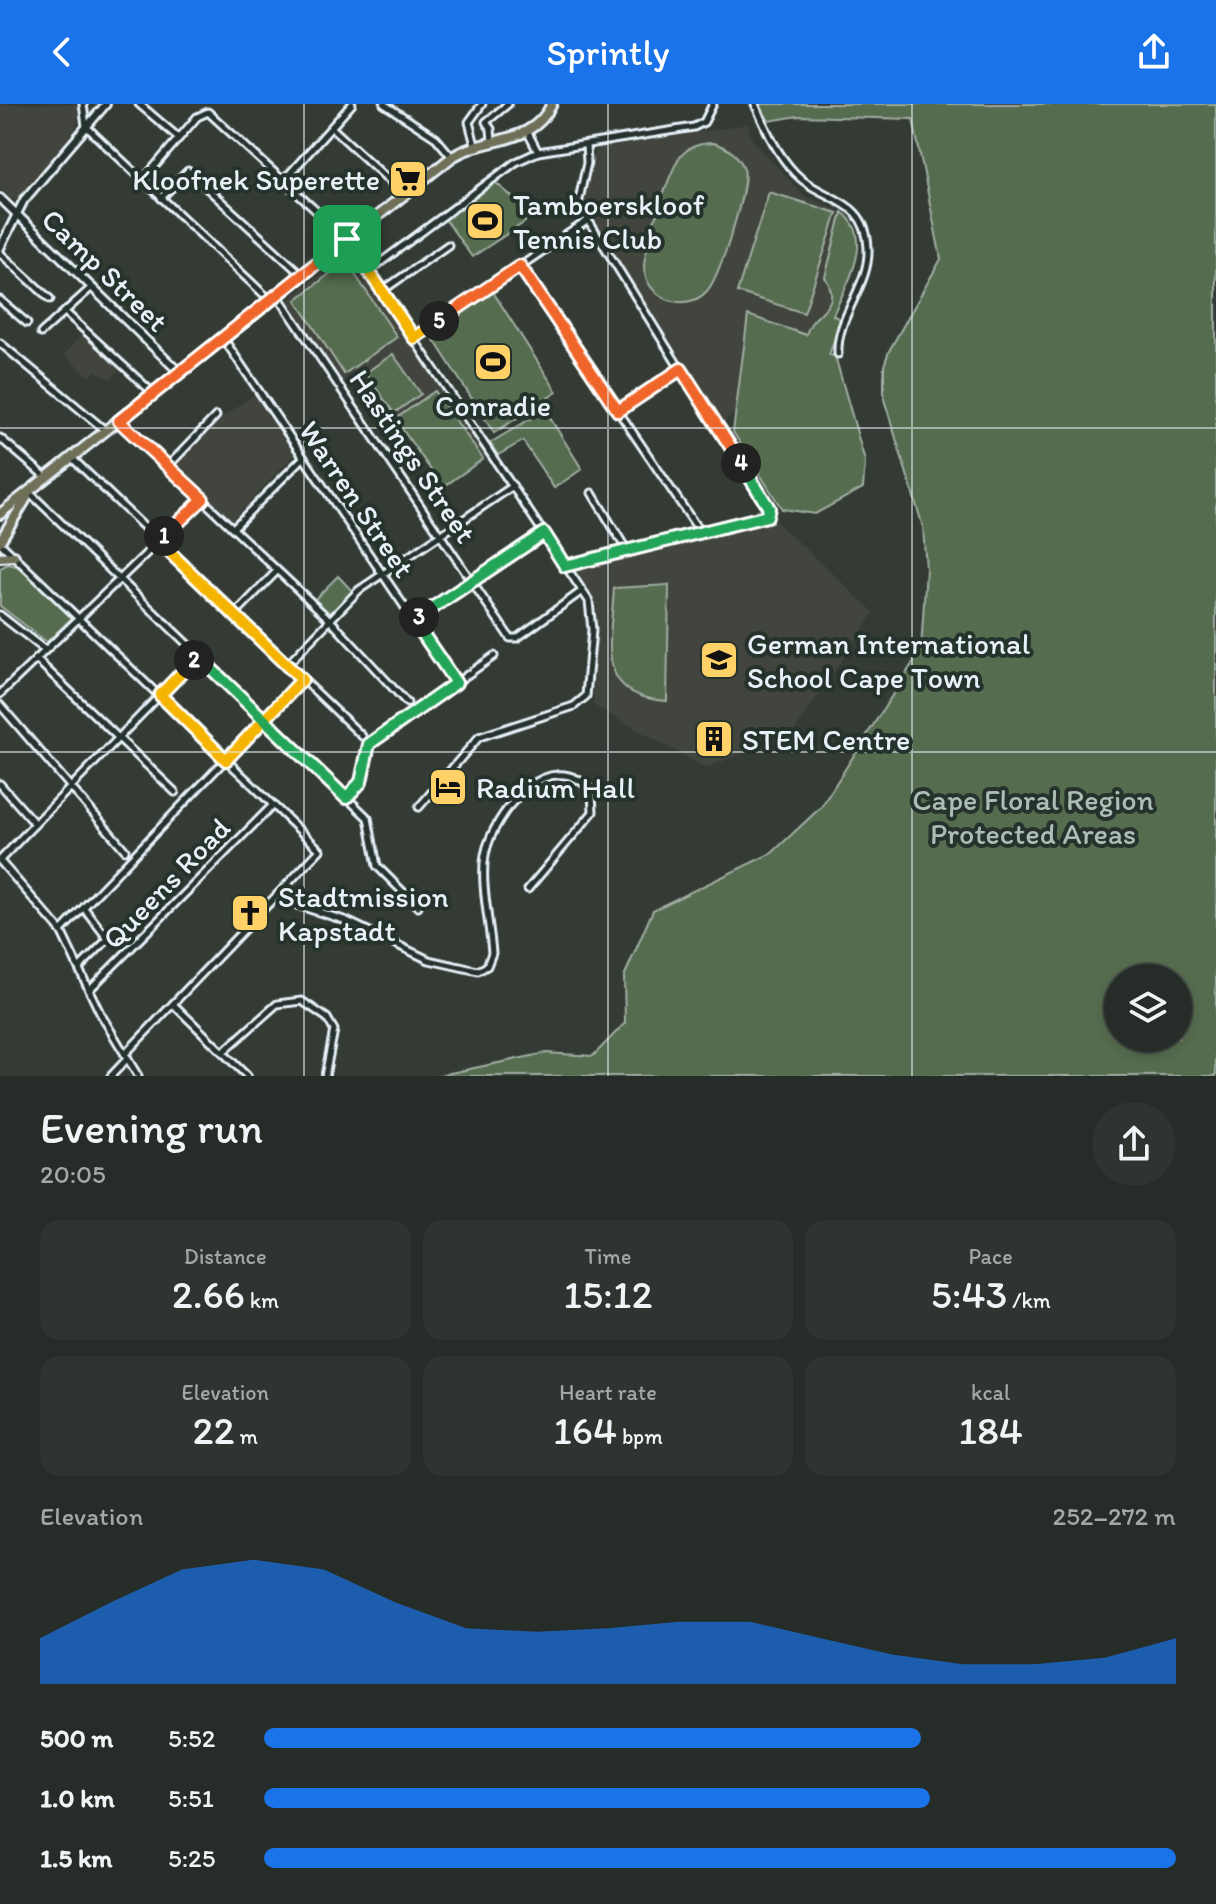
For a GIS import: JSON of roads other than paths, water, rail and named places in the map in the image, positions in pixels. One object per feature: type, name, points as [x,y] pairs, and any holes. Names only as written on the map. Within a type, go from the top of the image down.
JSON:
[{"type":"main road","points":[[0,514],[452,157],[475,145],[528,133],[549,106]]},
{"type":"main road","points":[[0,542],[30,493]]},
{"type":"main road","points":[[0,523],[17,511]]},
{"type":"main road","points":[[0,557],[14,556]]},
{"type":"street","points":[[83,104],[86,126]]},
{"type":"street","points":[[50,299],[0,250],[16,214],[106,104]]},
{"type":"street","points":[[139,104],[179,138]]},
{"type":"street","points":[[285,179],[352,104]]},
{"type":"street","points":[[384,104],[436,138],[452,157]]},
{"type":"street","points":[[475,145],[469,122],[482,104]]},
{"type":"street","points":[[492,142],[491,129],[486,122],[508,104]]},
{"type":"street","points":[[369,271],[516,162],[538,152],[698,126],[713,104]]},
{"type":"street","points":[[755,104],[772,144],[792,170],[802,180],[847,204],[865,229],[868,260],[838,335],[838,354]]},
{"type":"street","points":[[143,180],[200,114],[210,113],[285,179],[347,239],[544,533],[592,612],[586,696],[574,706],[479,737],[419,807]]},
{"type":"street","name":"Hastings Street","points":[[86,126],[161,198],[275,298],[513,639],[582,591]]},
{"type":"street","points":[[332,128],[404,194]]},
{"type":"street","points":[[528,133],[538,152]]},
{"type":"street","points":[[565,566],[764,517],[769,512],[576,200],[587,163],[586,145]]},
{"type":"street","points":[[161,198],[187,171],[302,275]]},
{"type":"street","name":"Camp Street","points":[[0,198],[180,373]]},
{"type":"street","points":[[414,338],[587,221]]},
{"type":"street","points":[[382,291],[448,245]]},
{"type":"street","points":[[520,266],[700,532]]},
{"type":"street","points":[[41,333],[92,287]]},
{"type":"street","points":[[0,300],[27,323]]},
{"type":"street","points":[[65,312],[154,394]]},
{"type":"street","name":"Warren Street","points":[[223,338],[456,683]]},
{"type":"street","points":[[0,343],[107,431]]},
{"type":"street","points":[[618,411],[681,369]]},
{"type":"street","points":[[168,466],[216,416]]},
{"type":"street","points":[[119,421],[330,620],[407,703]]},
{"type":"street","points":[[0,438],[48,479]]},
{"type":"street","points":[[233,528],[303,458]]},
{"type":"street","points":[[73,459],[362,736]]},
{"type":"street","points":[[287,665],[359,590],[513,486]]},
{"type":"street","points":[[30,493],[370,821],[377,866],[418,907]]},
{"type":"street","points":[[592,493],[626,549]]},
{"type":"street","points":[[0,694],[203,499]]},
{"type":"street","points":[[414,621],[544,533]]},
{"type":"street","points":[[0,542],[320,851],[173,1004],[111,1076]]},
{"type":"street","points":[[234,615],[277,571]]},
{"type":"street","points":[[0,615],[45,650]]},
{"type":"street","points":[[138,1076],[89,990],[61,931],[0,860],[198,656]]},
{"type":"street","points":[[346,798],[361,782],[369,744],[494,656]]},
{"type":"street","points":[[36,659],[175,792]]},
{"type":"street","points":[[61,931],[302,680]]},
{"type":"street","points":[[0,705],[125,850]]},
{"type":"street","points":[[282,891],[297,905],[347,921],[421,958],[469,971],[481,970],[487,966],[492,953],[485,861],[494,830],[523,791],[549,775],[570,776],[590,788],[594,798],[593,812],[528,889]]},
{"type":"street","points":[[0,784],[35,824]]},
{"type":"street","name":"Queens Road","points":[[89,990],[273,805]]},
{"type":"street","points":[[79,968],[108,939],[84,908]]},
{"type":"street","points":[[223,1052],[277,1004],[302,1001],[327,1018],[334,1030],[325,1076]]},
{"type":"street","points":[[173,1004],[247,1076]]},
{"type":"place","name":"Kloofnek Superette","points":[[408,179]]},
{"type":"place","name":"Tamboerskloof Tennis Club","points":[[485,221]]},
{"type":"place","name":"Conradie","points":[[493,362]]},
{"type":"place","name":"German International School Cape Town","points":[[719,660]]},
{"type":"place","name":"STEM Centre","points":[[714,739]]},
{"type":"place","name":"Radium Hall","points":[[448,787]]},
{"type":"place","name":"Stadtmission Kapstadt","points":[[250,913]]},
{"type":"park label","name":"Cape Floral Region Protected Areas","points":[[1033,816]]}]
